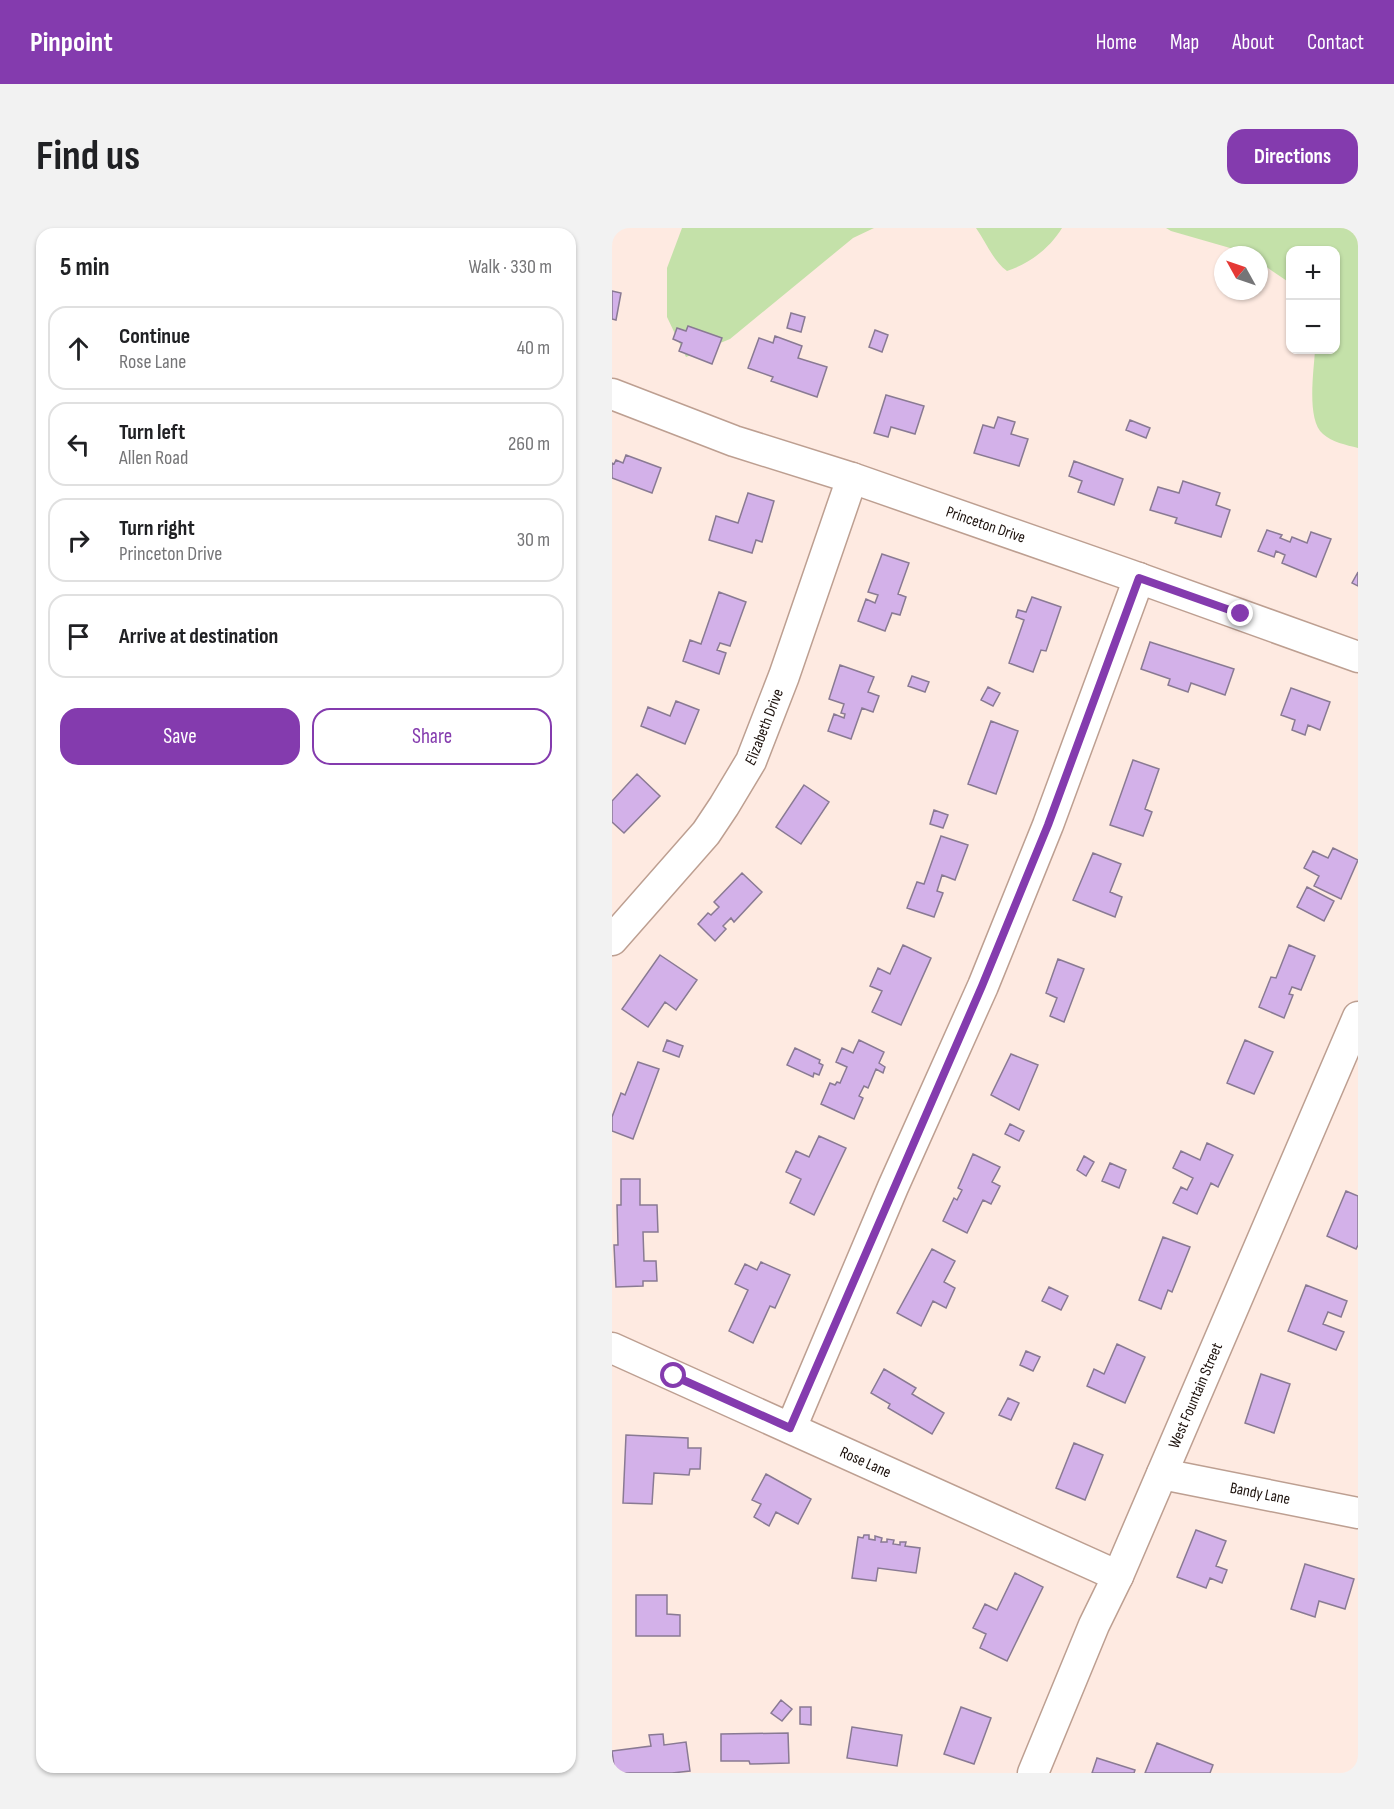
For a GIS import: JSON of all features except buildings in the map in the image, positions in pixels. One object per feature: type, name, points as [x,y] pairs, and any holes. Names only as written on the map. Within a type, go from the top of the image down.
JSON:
[{"type":"street","name":"Princeton Drive","points":[[612,394],[734,441],[852,478],[1358,657]]},
{"type":"street","name":"Elizabeth Drive","points":[[612,940],[706,832],[751,761],[784,676],[852,478]]},
{"type":"street","points":[[790,1428],[986,976],[1048,825],[1139,578]]},
{"type":"street","name":"West Fountain Street","points":[[1033,1773],[1094,1625],[1118,1576],[1358,1017]]},
{"type":"street","name":"Rose Lane","points":[[612,1348],[1118,1576]]},
{"type":"street","name":"Bandy Lane","points":[[1162,1474],[1358,1514]]},
{"type":"green space","points":[[682,228],[874,228],[853,238],[730,339],[686,357],[667,317],[667,268]]},
{"type":"green space","points":[[976,228],[1062,228],[1038,254],[1007,271],[994,257]]},
{"type":"green space","points":[[1166,228],[1358,228],[1358,448],[1335,441],[1323,434],[1314,418],[1313,407],[1315,354],[1340,354],[1340,246],[1286,246],[1286,280],[1268,268],[1268,246],[1223,246]]},
{"type":"route","points":[[674,1376],[790,1428],[982,986],[1048,825],[1139,578],[1241,614]]}]
